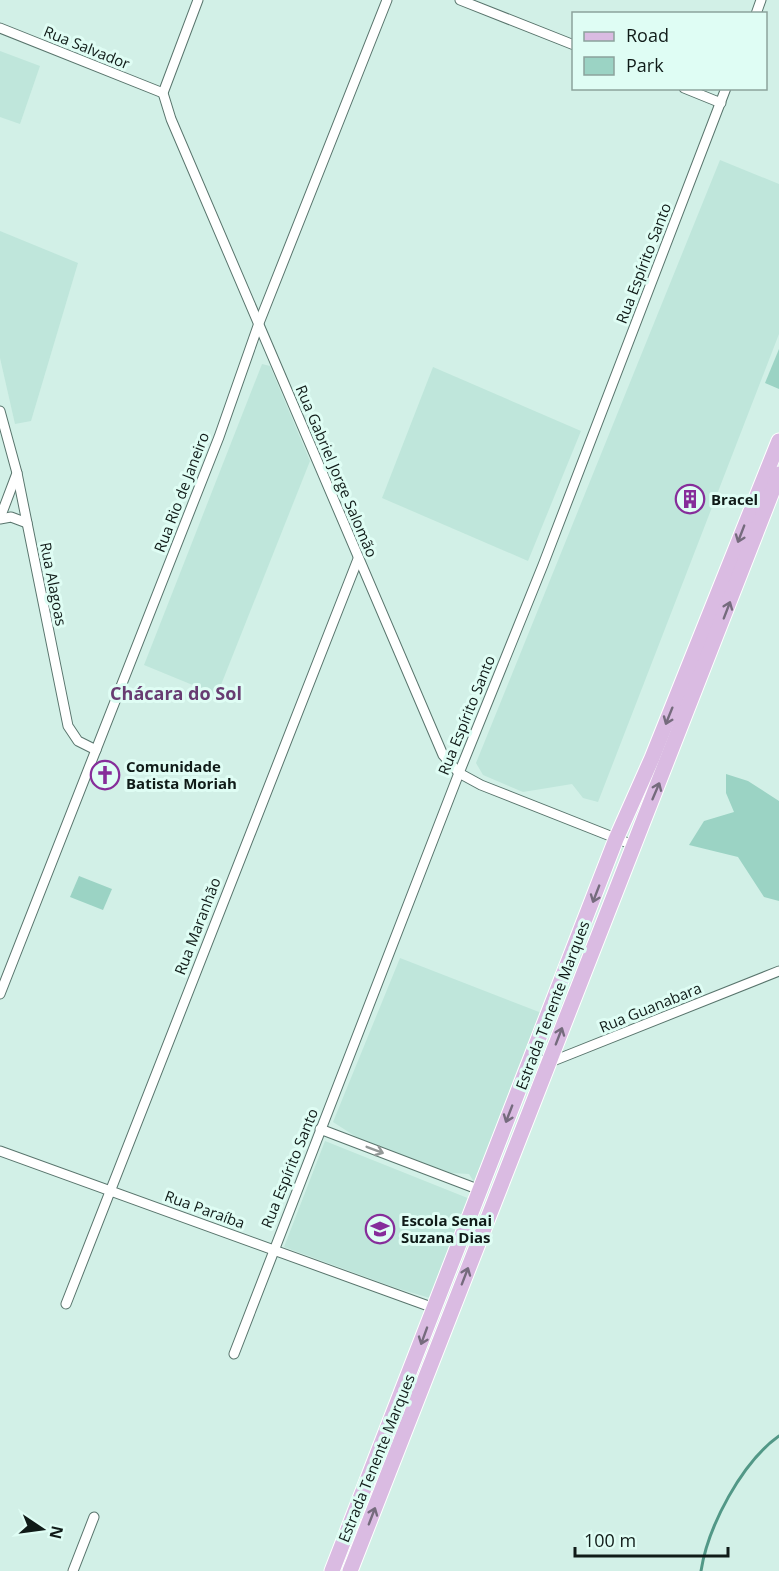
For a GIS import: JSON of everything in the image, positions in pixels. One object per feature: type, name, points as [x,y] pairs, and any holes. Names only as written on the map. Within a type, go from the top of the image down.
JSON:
[{"type":"main road","name":"Estrada Tenente Marques","points":[[332,1571],[616,839],[652,758],[779,441]]},
{"type":"main road","name":"Estrada Tenente Marques","points":[[351,1571],[779,474]]},
{"type":"street","points":[[163,93],[198,0]]},
{"type":"street","name":"Rua Rio de Janeiro","points":[[0,994],[219,437],[259,324],[387,0]]},
{"type":"street","points":[[460,0],[572,45]]},
{"type":"street","name":"Rua Salvador","points":[[0,28],[163,93]]},
{"type":"street","points":[[689,90],[721,103]]},
{"type":"street","name":"Rua Espírito Santo","points":[[234,1354],[459,773],[543,565],[725,90]]},
{"type":"street","name":"Rua Gabriel Jorge Salomão","points":[[163,93],[197,184],[248,293],[358,559],[431,731],[443,754],[459,773],[481,785],[633,845]]},
{"type":"street","name":"Rua Alagoas","points":[[0,411],[17,473],[68,726],[78,741],[96,750]]},
{"type":"street","points":[[0,519],[17,473]]},
{"type":"street","points":[[0,519],[11,517],[27,523]]},
{"type":"street","name":"Rua Maranhão","points":[[66,1304],[358,559]]},
{"type":"street","name":"Rua Guanabara","points":[[548,1063],[779,971]]},
{"type":"street","points":[[532,1056],[548,1063]]},
{"type":"street","points":[[320,1129],[480,1190]]},
{"type":"street","name":"Rua Paraíba","points":[[0,1151],[434,1308]]},
{"type":"street","points":[[73,1571],[94,1517]]},
{"type":"shaded area","points":[[0,51],[40,66],[20,124],[0,117]]},
{"type":"shaded area","points":[[720,160],[779,184],[779,334],[598,802],[583,798],[572,784],[523,792],[483,775],[476,763]]},
{"type":"shaded area","points":[[0,231],[78,263],[31,421],[15,424],[0,358]]},
{"type":"shaded area","points":[[262,364],[270,366],[310,461],[217,695],[144,665]]},
{"type":"shaded area","points":[[433,367],[581,431],[528,561],[382,498]]},
{"type":"shaded area","points":[[400,958],[552,1017],[480,1183],[474,1182],[469,1174],[451,1173],[361,1140],[333,1122]]},
{"type":"shaded area","name":"Escola Senai Suzana Dias","points":[[325,1141],[480,1203],[440,1301],[396,1288],[284,1247]]},
{"type":"green space","points":[[779,349],[779,389],[765,383]]},
{"type":"green space","points":[[726,774],[748,781],[779,801],[779,901],[764,897],[738,857],[689,845],[704,821],[734,812],[726,793]]},
{"type":"green space","points":[[79,876],[112,889],[103,910],[70,897]]},
{"type":"waterway","points":[[701,1571],[711,1535],[729,1496],[752,1462],[779,1436]]},
{"type":"place","name":"Bracel","points":[[690,499]]},
{"type":"place","name":"Comunidade Batista Moriah","points":[[105,775]]},
{"type":"place","name":"Escola Senai Suzana Dias","points":[[380,1229]]},
{"type":"district","name":"Chácara do Sol","points":[[176,693]]}]
